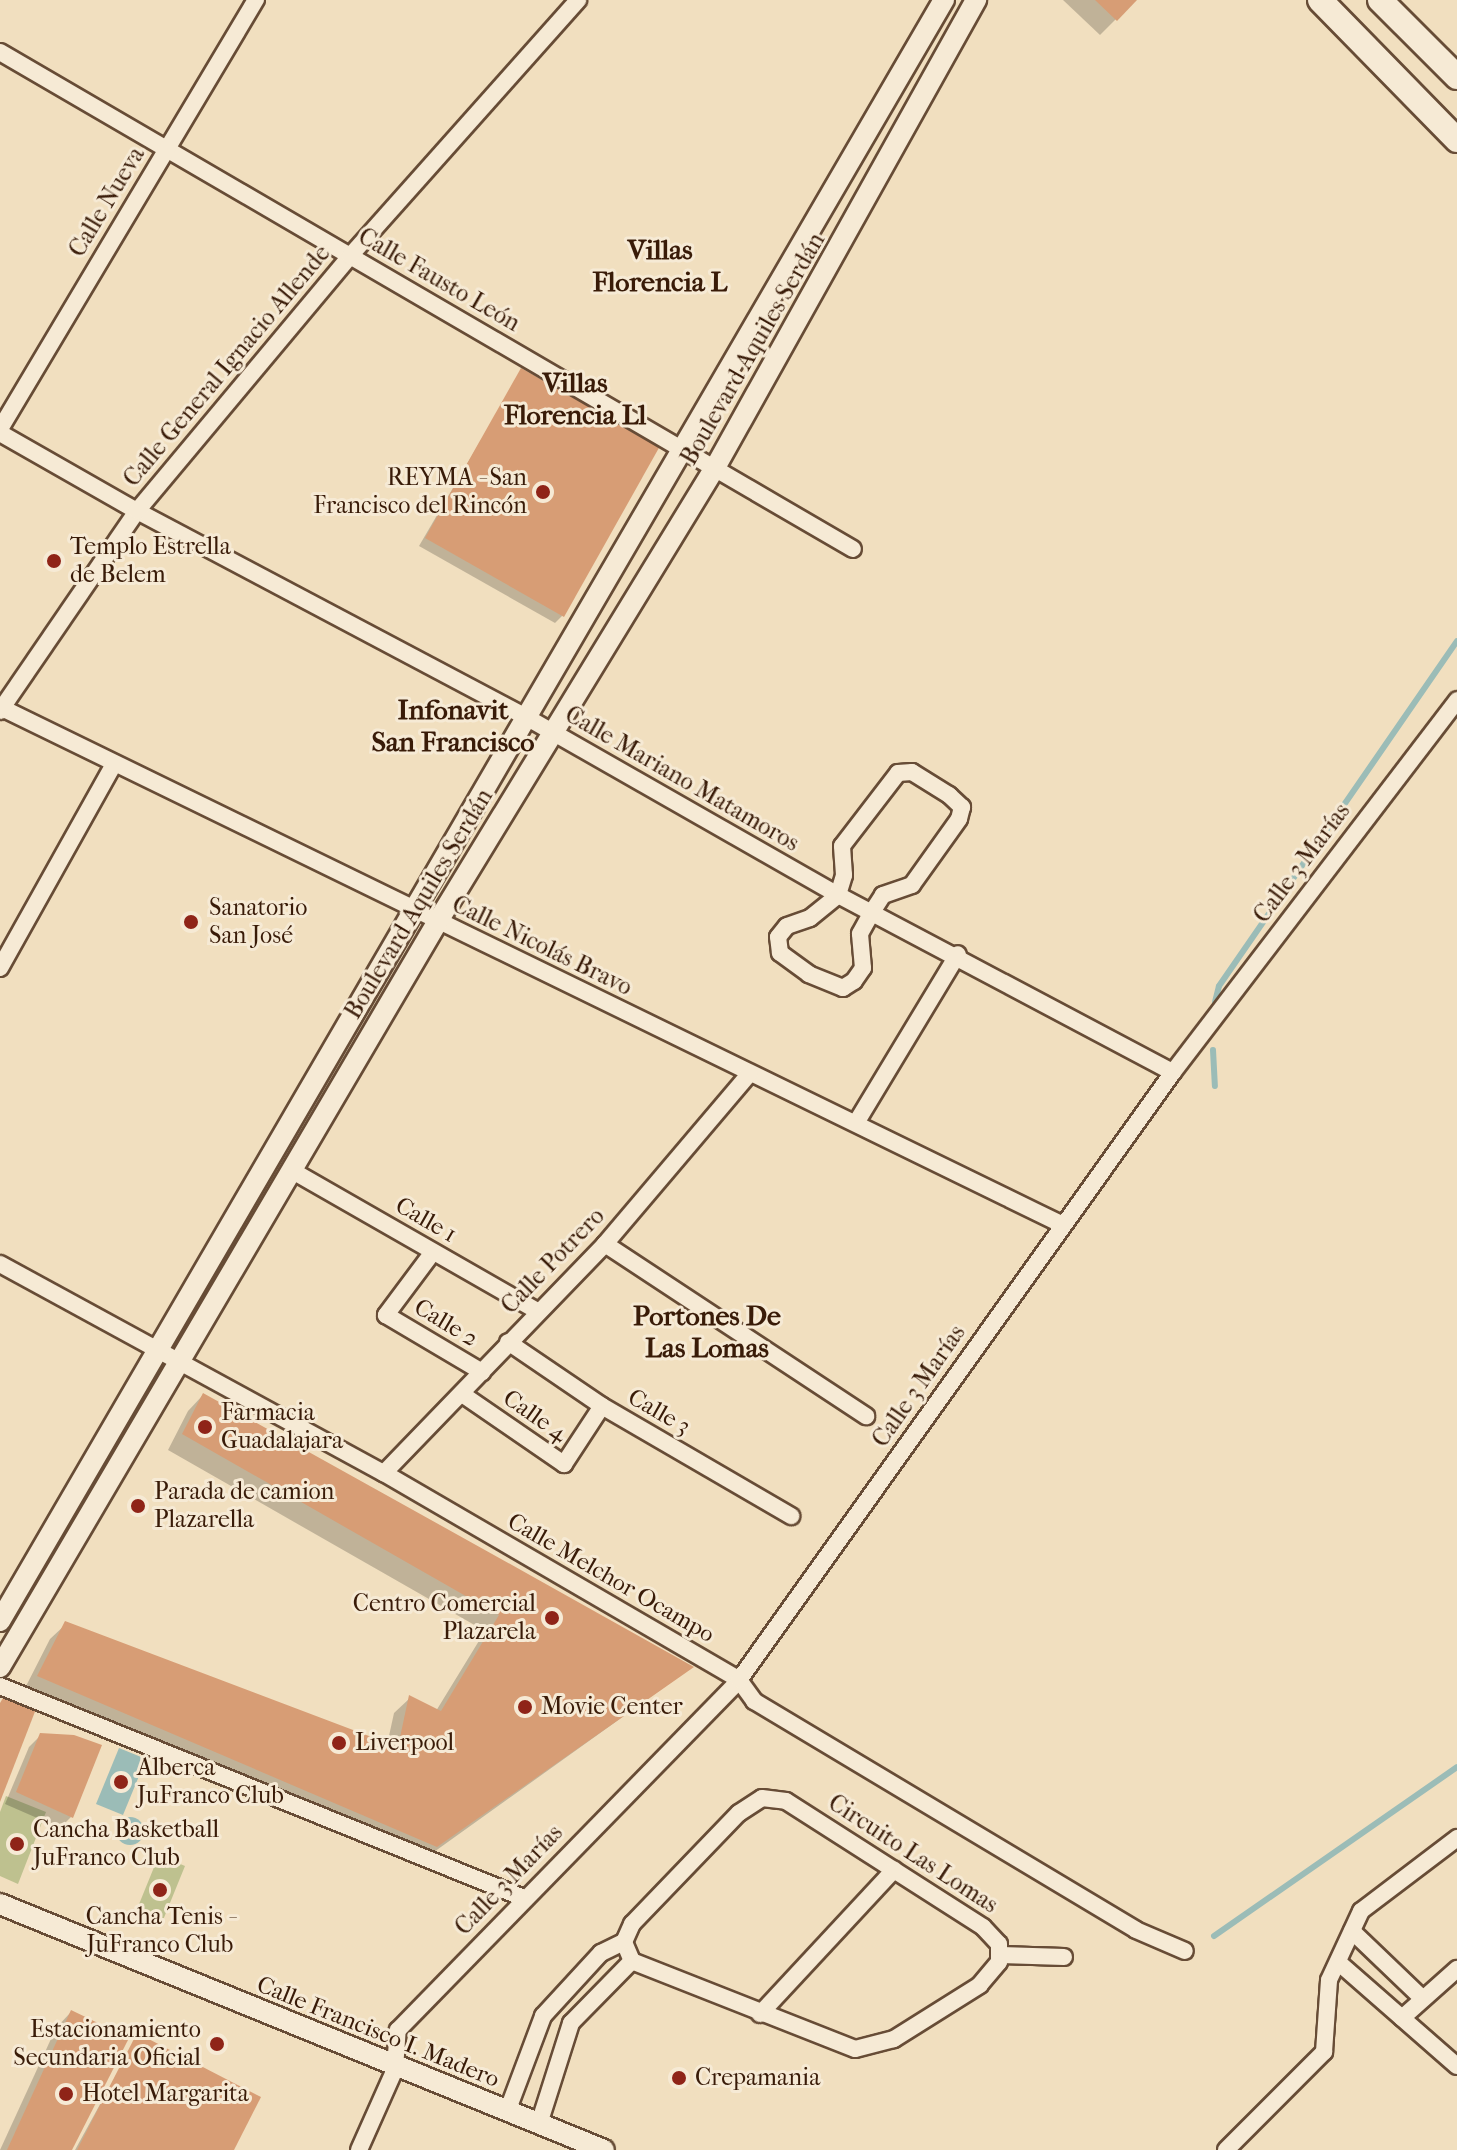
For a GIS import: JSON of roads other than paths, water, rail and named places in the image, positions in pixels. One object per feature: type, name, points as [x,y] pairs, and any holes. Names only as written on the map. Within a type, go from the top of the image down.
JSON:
[{"type":"main road","points":[[1320,0],[1457,140]]},
{"type":"main road","points":[[1380,0],[1457,77]]},
{"type":"street","name":"Calle Nueva","points":[[0,431],[256,0]]},
{"type":"street","name":"Calle General Ignacio Allende","points":[[1,708],[137,511],[350,256],[578,0]]},
{"type":"street","name":"Boulevard Aquiles Serdán","points":[[0,1621],[526,717],[687,450],[944,0]]},
{"type":"street","name":"Boulevard Aquiles Serdán","points":[[0,1667],[438,921],[716,466],[976,0]]},
{"type":"street","name":"Calle Fausto León","points":[[0,52],[716,466],[853,549]]},
{"type":"street","name":"Calle Mariano Matamoros","points":[[0,431],[137,511],[526,717],[838,895],[958,954],[1173,1072]]},
{"type":"street","name":"Calle 3 Marías","points":[[359,2150],[395,2069],[398,2030],[739,1680],[1173,1072],[1457,700]]},
{"type":"street","name":"Calle Nicolás Bravo","points":[[1,708],[113,766],[1063,1225]]},
{"type":"street","points":[[0,968],[113,766]]},
{"type":"street","points":[[912,772],[962,807],[959,819],[912,885],[883,895],[872,912],[860,934],[863,968],[854,981],[843,988],[809,974],[780,953],[778,937],[787,926],[810,918],[838,895],[844,875],[842,846],[898,773],[912,772]]},
{"type":"street","points":[[856,1123],[958,954]]},
{"type":"street","name":"Calle Potrero","points":[[384,1473],[462,1394],[537,1311],[605,1244],[749,1074]]},
{"type":"street","name":"Calle 1","points":[[291,1170],[537,1311]]},
{"type":"street","points":[[605,1244],[866,1416]]},
{"type":"street","name":"Calle 2","points":[[433,1252],[386,1315],[482,1372]]},
{"type":"street","name":"Calle Melchor Ocampo","points":[[0,1264],[384,1473],[739,1680],[754,1701],[1136,1930],[1185,1951]]},
{"type":"street","name":"Calle 3","points":[[508,1342],[602,1406],[791,1516]]},
{"type":"street","name":"Calle 4","points":[[462,1394],[564,1464],[602,1406]]},
{"type":"street","points":[[0,1686],[524,1898]]},
{"type":"street","name":"Circuito Las Lomas","points":[[507,2112],[543,2016],[601,1953],[624,1942],[643,1913],[739,1813],[762,1798],[786,1801],[992,1934],[1001,1955]]},
{"type":"street","points":[[1226,2150],[1324,2052],[1329,1980],[1361,1911],[1457,1838]]},
{"type":"street","points":[[760,2014],[894,1870]]},
{"type":"street","name":"Calle Francisco I. Madero","points":[[0,1904],[395,2069],[604,2150]]},
{"type":"street","points":[[1352,1931],[1423,1999]]},
{"type":"street","points":[[624,1942],[632,1961],[845,2047],[868,2049],[894,2039],[980,1985],[1001,1955],[1064,1957]]},
{"type":"street","points":[[539,2124],[571,2023],[632,1961]]},
{"type":"street","points":[[1338,1962],[1457,2066]]},
{"type":"street","points":[[1402,2018],[1457,1969]]},
{"type":"water","name":"Alberca JuFranco Club","points":[[119,1748],[146,1759],[123,1815],[96,1804]]},
{"type":"water","points":[[130,1817],[140,1821],[144,1831],[140,1841],[130,1845],[120,1841],[116,1831],[120,1821]]},
{"type":"waterway","points":[[1215,1002],[1219,986],[1457,641]]},
{"type":"waterway","points":[[1213,1050],[1215,1086]]},
{"type":"waterway","points":[[1214,1936],[1457,1767]]},
{"type":"place","name":"REYMA - San Francisco del Rincón","points":[[543,492]]},
{"type":"place","name":"Templo Estrella de Belem","points":[[54,561]]},
{"type":"place","name":"Sanatorio San José","points":[[191,922]]},
{"type":"place","name":"Farmacia Guadalajara","points":[[205,1427]]},
{"type":"place","name":"Parada de camion Plazarella","points":[[138,1506]]},
{"type":"place","name":"Centro Comercial Plazarela","points":[[552,1618]]},
{"type":"place","name":"Movie Center","points":[[525,1707]]},
{"type":"place","name":"Liverpool","points":[[339,1743]]},
{"type":"place","name":"Alberca JuFranco Club","points":[[121,1782]]},
{"type":"place","name":"Cancha Basketball JuFranco Club","points":[[17,1844]]},
{"type":"place","name":"Cancha Tenis - JuFranco Club","points":[[160,1890]]},
{"type":"place","name":"Estacionamiento Secundaria Oficial","points":[[217,2044]]},
{"type":"place","name":"Crepamania","points":[[679,2078]]},
{"type":"place","name":"Hotel Margarita","points":[[66,2094]]},
{"type":"district","name":"Villas Florencia L","points":[[660,266]]},
{"type":"district","name":"Villas Florencia Ll","points":[[575,399]]},
{"type":"district","name":"Infonavit San Francisco","points":[[453,726]]},
{"type":"district","name":"Portones De Las Lomas","points":[[707,1332]]}]
